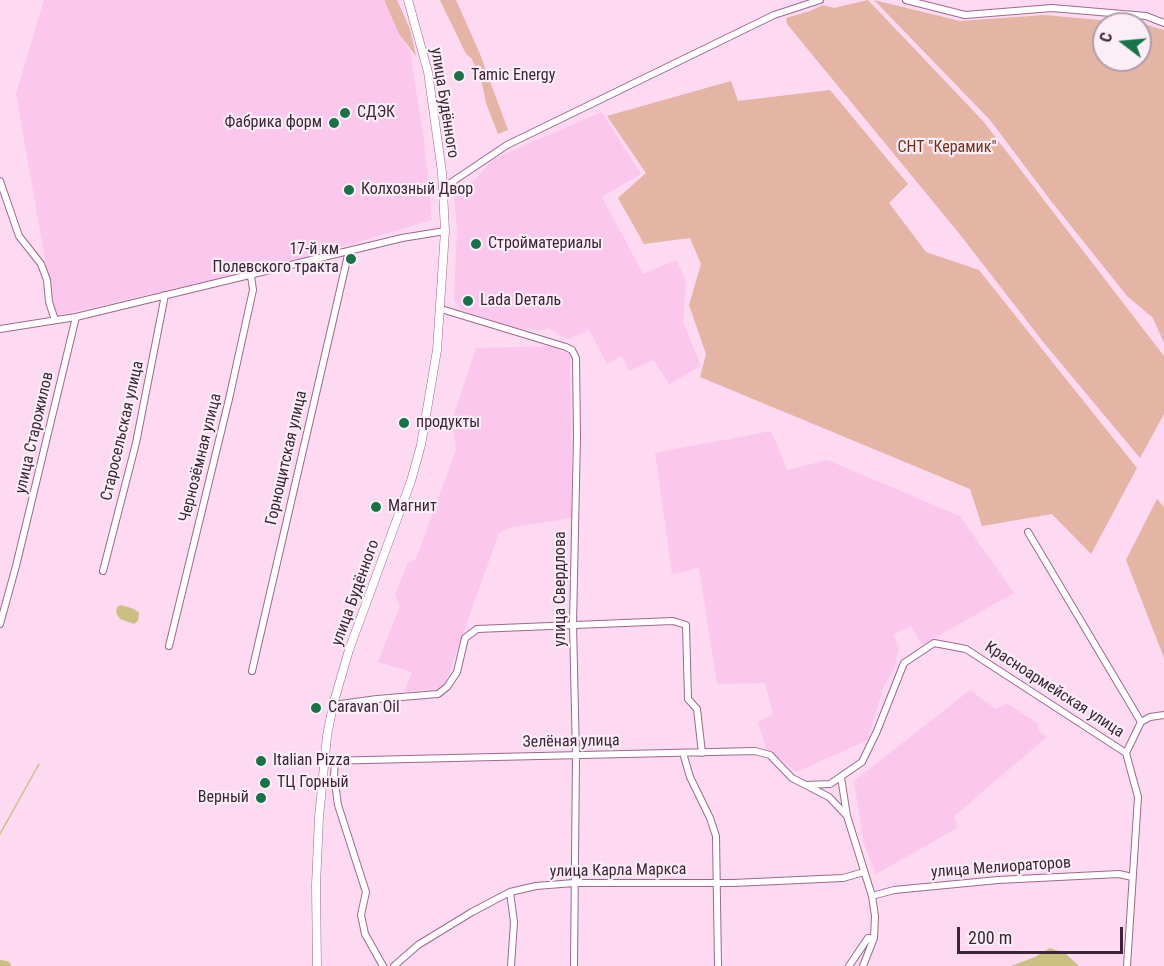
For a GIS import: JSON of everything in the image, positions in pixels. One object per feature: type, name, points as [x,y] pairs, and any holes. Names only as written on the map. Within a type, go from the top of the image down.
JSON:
[{"type":"main road","name":"улица Будённого","points":[[317,966],[316,885],[323,761],[333,705],[358,624],[399,519],[416,463],[438,351],[445,231],[443,188],[428,72],[408,0]]},
{"type":"street","points":[[443,188],[507,146],[774,15],[820,0]]},
{"type":"street","points":[[906,0],[965,15],[1052,8],[1146,16],[1164,23]]},
{"type":"street","points":[[0,180],[19,236],[41,264],[47,280],[49,302],[55,320]]},
{"type":"street","points":[[0,329],[76,317],[349,251],[445,231]]},
{"type":"street","name":"Горнощитская улица","points":[[252,671],[349,251]]},
{"type":"street","name":"Чернозёмная улица","points":[[169,646],[229,399],[252,290],[251,276]]},
{"type":"street","name":"Старосельская улица","points":[[103,571],[136,443],[165,295]]},
{"type":"street","name":"улица Свердлова","points":[[441,309],[566,347],[575,354],[577,436],[573,624],[576,756],[574,966]]},
{"type":"street","name":"улица Старожилов","points":[[0,624],[3,600],[76,317]]},
{"type":"street","points":[[1028,532],[1141,722]]},
{"type":"street","points":[[333,705],[438,694],[447,687],[458,672],[465,638],[477,629],[673,621],[686,625],[688,699],[697,709],[702,753]]},
{"type":"street","name":"Красноармейская улица","points":[[841,777],[862,762],[904,663],[934,643],[966,649],[1126,753],[1138,797],[1127,966]]},
{"type":"street","points":[[1126,753],[1141,722],[1150,717],[1164,715]]},
{"type":"street","name":"Зелёная улица","points":[[323,761],[755,752],[770,755],[792,778],[829,797],[847,816]]},
{"type":"street","points":[[683,753],[690,777],[716,836],[718,966]]},
{"type":"street","points":[[335,761],[334,775],[338,806],[366,891],[361,915],[365,934],[383,966]]},
{"type":"street","points":[[807,785],[830,784],[841,777],[847,816],[872,896],[875,916],[874,938],[863,966]]},
{"type":"street","name":"улица Карла Маркса","points":[[394,966],[434,934],[510,892],[536,886],[574,883],[717,883],[843,878],[864,872]]},
{"type":"street","name":"улица Мелиораторов","points":[[872,896],[894,890],[998,880],[1119,874],[1132,877]]},
{"type":"street","points":[[510,892],[514,922],[512,966]]},
{"type":"street","points":[[849,966],[868,938],[874,938]]},
{"type":"shaded area","points":[[44,0],[384,0],[399,34],[410,51],[424,141],[432,220],[286,263],[55,316],[16,94]]},
{"type":"shaded area","points":[[602,112],[641,174],[602,197],[643,274],[676,260],[686,281],[683,322],[701,366],[669,384],[654,360],[629,371],[622,356],[607,364],[589,330],[569,339],[549,328],[520,329],[463,311],[454,301],[457,229],[454,196],[477,178],[493,159]]},
{"type":"shaded area","points":[[556,346],[561,352],[570,351],[572,518],[508,528],[499,533],[445,684],[441,688],[404,692],[412,672],[378,662],[400,606],[395,595],[408,562],[416,559],[456,450],[452,420],[476,348]]},
{"type":"shaded area","points":[[771,431],[787,470],[827,460],[960,516],[1014,593],[922,645],[911,626],[893,635],[899,647],[894,669],[883,688],[868,740],[796,772],[766,748],[758,722],[773,714],[765,683],[717,684],[699,568],[672,574],[655,453]]},
{"type":"shaded area","points":[[121,605],[139,613],[138,621],[134,624],[120,619],[116,613],[117,607]]},
{"type":"shaded area","points":[[970,690],[996,709],[1006,703],[1039,724],[1037,730],[1047,737],[954,816],[957,828],[876,874],[864,844],[854,781]]},
{"type":"shaded area","points":[[1050,948],[1066,954],[1079,966],[1011,966],[1035,957]]},
{"type":"green space","points":[[384,0],[397,0],[410,29],[416,56],[399,34]]},
{"type":"green space","points":[[440,0],[456,0],[480,54],[508,130],[498,134],[472,59],[466,54]]},
{"type":"green space","name":"СНТ \"Керамик\"","points":[[868,0],[983,121],[1164,356],[1164,414],[1140,458],[1044,343],[958,232],[787,24],[786,18],[823,5],[834,8]]},
{"type":"green space","points":[[874,0],[960,21],[1044,15],[1092,19],[1092,72],[1152,72],[1152,26],[1164,30],[1164,343],[1153,318],[1127,296],[990,120]]},
{"type":"green space","points":[[731,81],[738,101],[830,90],[908,184],[889,203],[926,252],[979,270],[1137,468],[1091,554],[1052,514],[982,526],[970,489],[700,377],[706,354],[689,305],[701,264],[690,238],[644,244],[618,198],[646,173],[607,116]]},
{"type":"green space","points":[[1157,499],[1164,507],[1164,658],[1126,560]]},
{"type":"waterway","points":[[0,834],[39,764]]},
{"type":"waterway","points":[[0,965],[6,966]]},
{"type":"place","name":"Tamic Еnergy","points":[[459,76]]},
{"type":"place","name":"СДЭК","points":[[345,113]]},
{"type":"place","name":"Фабрика форм","points":[[334,123]]},
{"type":"place","name":"Колхозный Двор","points":[[349,190]]},
{"type":"place","name":"Стройматериалы","points":[[476,244]]},
{"type":"place","name":"17-й км Полевского тракта","points":[[351,259]]},
{"type":"place","name":"Lada Dеталь","points":[[468,301]]},
{"type":"place","name":"продукты","points":[[404,423]]},
{"type":"place","name":"Магнит","points":[[376,507]]},
{"type":"place","name":"Caravan Oil","points":[[316,708]]},
{"type":"place","name":"Italian Pizza","points":[[261,761]]},
{"type":"place","name":"ТЦ Горный","points":[[265,783]]},
{"type":"place","name":"Верный","points":[[261,798]]}]
